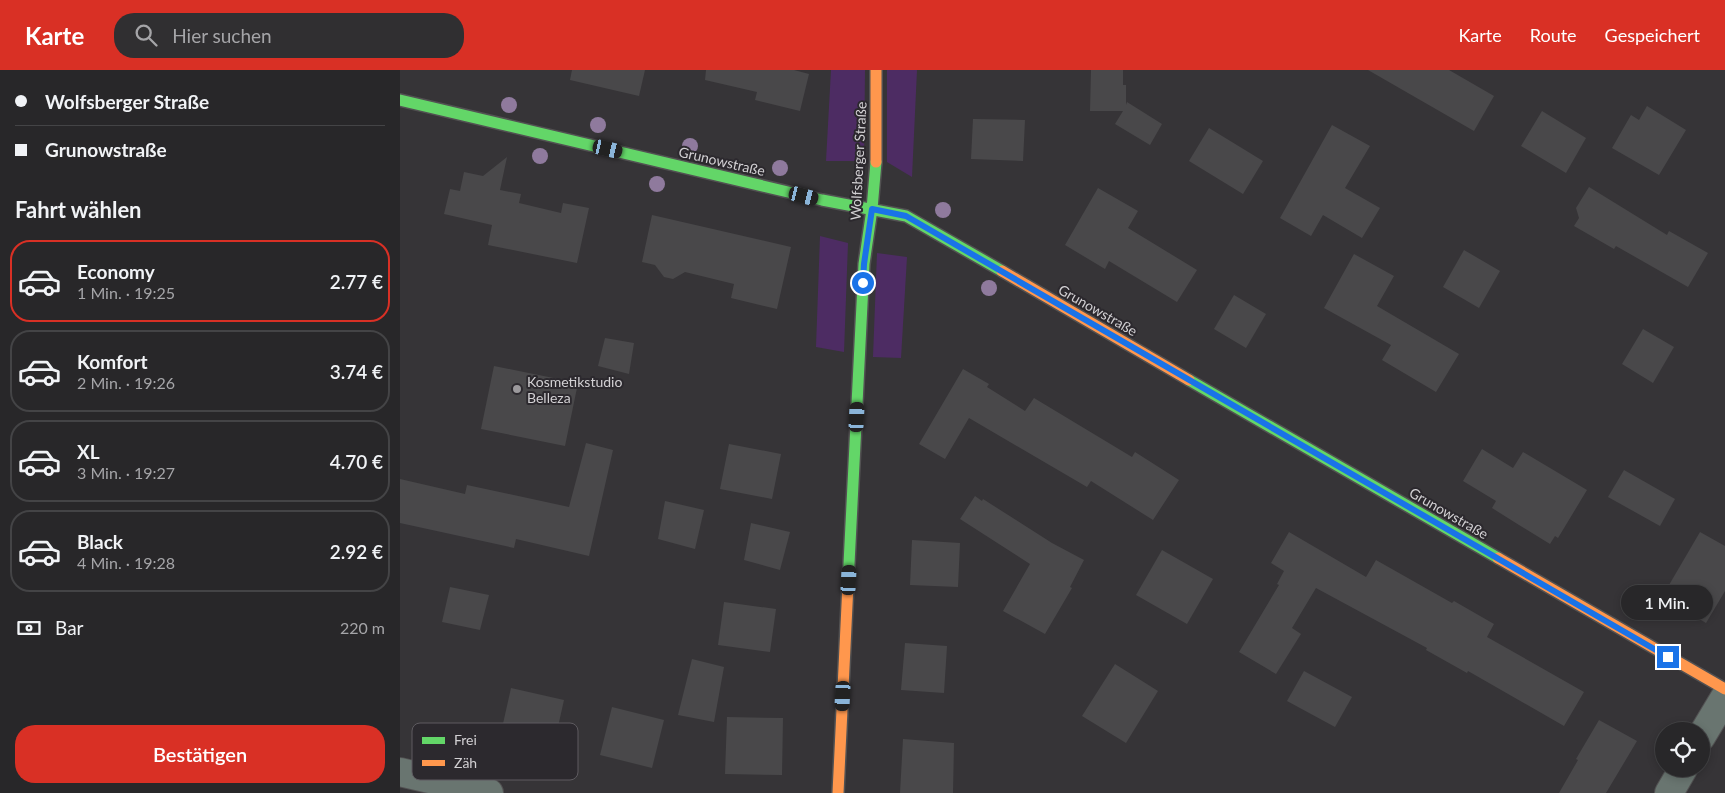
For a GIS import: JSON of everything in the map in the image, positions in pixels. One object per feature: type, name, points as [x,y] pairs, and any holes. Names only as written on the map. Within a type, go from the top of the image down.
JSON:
[{"type":"street","name":"Wolfsberger Straße","points":[[838,793],[864,264],[876,164],[876,70]]},
{"type":"street","name":"Grunowstraße","points":[[400,100],[822,200],[906,216],[1725,689]]},
{"type":"street","points":[[1710,722],[1725,697]]},
{"type":"street","points":[[1669,793],[1678,777]]},
{"type":"street","points":[[434,780],[489,793]]},
{"type":"shaded area","points":[[831,70],[865,70],[864,161],[826,161]]},
{"type":"shaded area","points":[[887,70],[917,70],[912,177],[887,162]]},
{"type":"shaded area","points":[[820,236],[848,243],[844,352],[816,347]]},
{"type":"shaded area","points":[[877,253],[907,257],[901,358],[873,357]]},
{"type":"building","points":[[572,70],[645,70],[639,96],[570,80]]},
{"type":"building","points":[[706,70],[794,70],[809,74],[800,111],[755,100],[757,92],[705,80]]},
{"type":"building","points":[[1091,70],[1123,70],[1123,85],[1126,85],[1126,105],[1127,102],[1162,124],[1150,145],[1115,124],[1123,111],[1090,111]]},
{"type":"building","points":[[1368,70],[1449,70],[1494,96],[1474,131]]},
{"type":"building","points":[[1647,106],[1686,130],[1659,175],[1612,148],[1631,115],[1639,120]]},
{"type":"building","points":[[1542,111],[1586,138],[1566,173],[1521,146]]},
{"type":"building","points":[[973,119],[1025,120],[1023,161],[971,159]]},
{"type":"building","points":[[1332,125],[1370,146],[1345,188],[1380,208],[1362,238],[1323,215],[1311,236],[1280,218]]},
{"type":"building","points":[[1209,128],[1263,161],[1243,194],[1189,161]]},
{"type":"building","points":[[507,157],[500,190],[521,194],[519,203],[561,213],[563,203],[589,208],[577,263],[488,245],[492,225],[444,214],[450,189],[460,191],[464,172],[483,176]]},
{"type":"building","points":[[1589,187],[1667,235],[1669,231],[1708,253],[1688,287],[1616,246],[1614,249],[1574,226],[1579,218],[1576,208]]},
{"type":"building","points":[[1098,188],[1138,211],[1128,228],[1197,270],[1177,302],[1109,261],[1105,269],[1065,245]]},
{"type":"building","points":[[652,215],[791,247],[777,309],[731,298],[734,284],[685,272],[673,279],[664,277],[655,265],[642,262]]},
{"type":"building","points":[[1464,250],[1500,271],[1479,308],[1443,287]]},
{"type":"building","points":[[1354,254],[1394,276],[1377,306],[1459,354],[1436,392],[1382,360],[1391,345],[1324,308]]},
{"type":"building","points":[[1234,295],[1266,314],[1246,348],[1214,329]]},
{"type":"building","points":[[1643,329],[1674,347],[1653,383],[1622,364]]},
{"type":"building","points":[[605,338],[634,343],[629,374],[598,366]]},
{"type":"building","points":[[494,366],[578,383],[565,446],[481,429]]},
{"type":"building","points":[[963,369],[989,384],[987,387],[1025,411],[1034,398],[1132,457],[1135,452],[1179,480],[1153,520],[1091,481],[1087,487],[969,418],[945,459],[919,444]]},
{"type":"building","points":[[586,443],[613,450],[589,556],[516,539],[514,548],[400,523],[400,479],[465,494],[467,485],[569,507]]},
{"type":"building","points":[[729,444],[781,454],[772,499],[720,489]]},
{"type":"building","points":[[1482,449],[1513,468],[1523,452],[1587,490],[1558,538],[1555,536],[1550,544],[1492,508],[1496,501],[1463,481]]},
{"type":"building","points":[[1624,470],[1675,499],[1660,526],[1608,497]]},
{"type":"building","points":[[975,496],[982,501],[983,499],[1052,543],[1084,560],[1070,587],[1072,588],[1045,634],[1003,611],[1030,564],[960,519]]},
{"type":"building","points":[[665,501],[704,510],[695,549],[658,539]]},
{"type":"building","points":[[751,523],[790,532],[780,570],[744,560]]},
{"type":"building","points":[[1289,532],[1366,577],[1376,560],[1452,603],[1454,601],[1494,624],[1487,637],[1584,692],[1564,726],[1468,671],[1467,673],[1426,650],[1427,648],[1316,588],[1292,628],[1301,634],[1276,674],[1239,652],[1279,585],[1277,584],[1284,571],[1271,563]]},
{"type":"building","points":[[1700,532],[1725,546],[1725,591],[1706,623],[1662,597]]},
{"type":"building","points":[[912,540],[960,543],[958,587],[910,585]]},
{"type":"building","points":[[1162,550],[1213,579],[1187,624],[1136,595]]},
{"type":"building","points":[[450,587],[489,595],[480,630],[442,622]]},
{"type":"building","points":[[724,602],[776,609],[770,652],[718,645]]},
{"type":"building","points":[[905,643],[947,646],[944,693],[901,690]]},
{"type":"building","points":[[692,659],[724,667],[714,722],[678,715]]},
{"type":"building","points":[[1115,664],[1158,691],[1126,743],[1082,716]]},
{"type":"building","points":[[1304,671],[1352,697],[1335,727],[1287,701]]},
{"type":"building","points":[[511,688],[564,700],[559,723],[503,723]]},
{"type":"building","points":[[612,707],[664,720],[652,768],[600,755]]},
{"type":"building","points":[[727,717],[783,718],[782,775],[725,774]]},
{"type":"building","points":[[1599,720],[1637,741],[1606,793],[1559,793],[1578,760],[1576,759]]},
{"type":"building","points":[[903,739],[954,743],[953,793],[900,793]]},
{"type":"traffic: fast","points":[[400,100],[822,200],[906,216],[1002,271]]},
{"type":"traffic: fast","points":[[848,584],[864,264],[872,209],[876,162]]},
{"type":"traffic: fast","points":[[1189,380],[1498,558]]},
{"type":"traffic: slow","points":[[876,70],[876,162]]},
{"type":"traffic: slow","points":[[1002,271],[1189,380]]},
{"type":"traffic: slow","points":[[1498,558],[1725,689]]},
{"type":"traffic: slow","points":[[838,793],[848,584]]},
{"type":"place","name":"Kosmetikstudio Belleza","points":[[517,389]]},
{"type":"route","points":[[863,283],[872,209],[906,216],[1668,657]]}]
